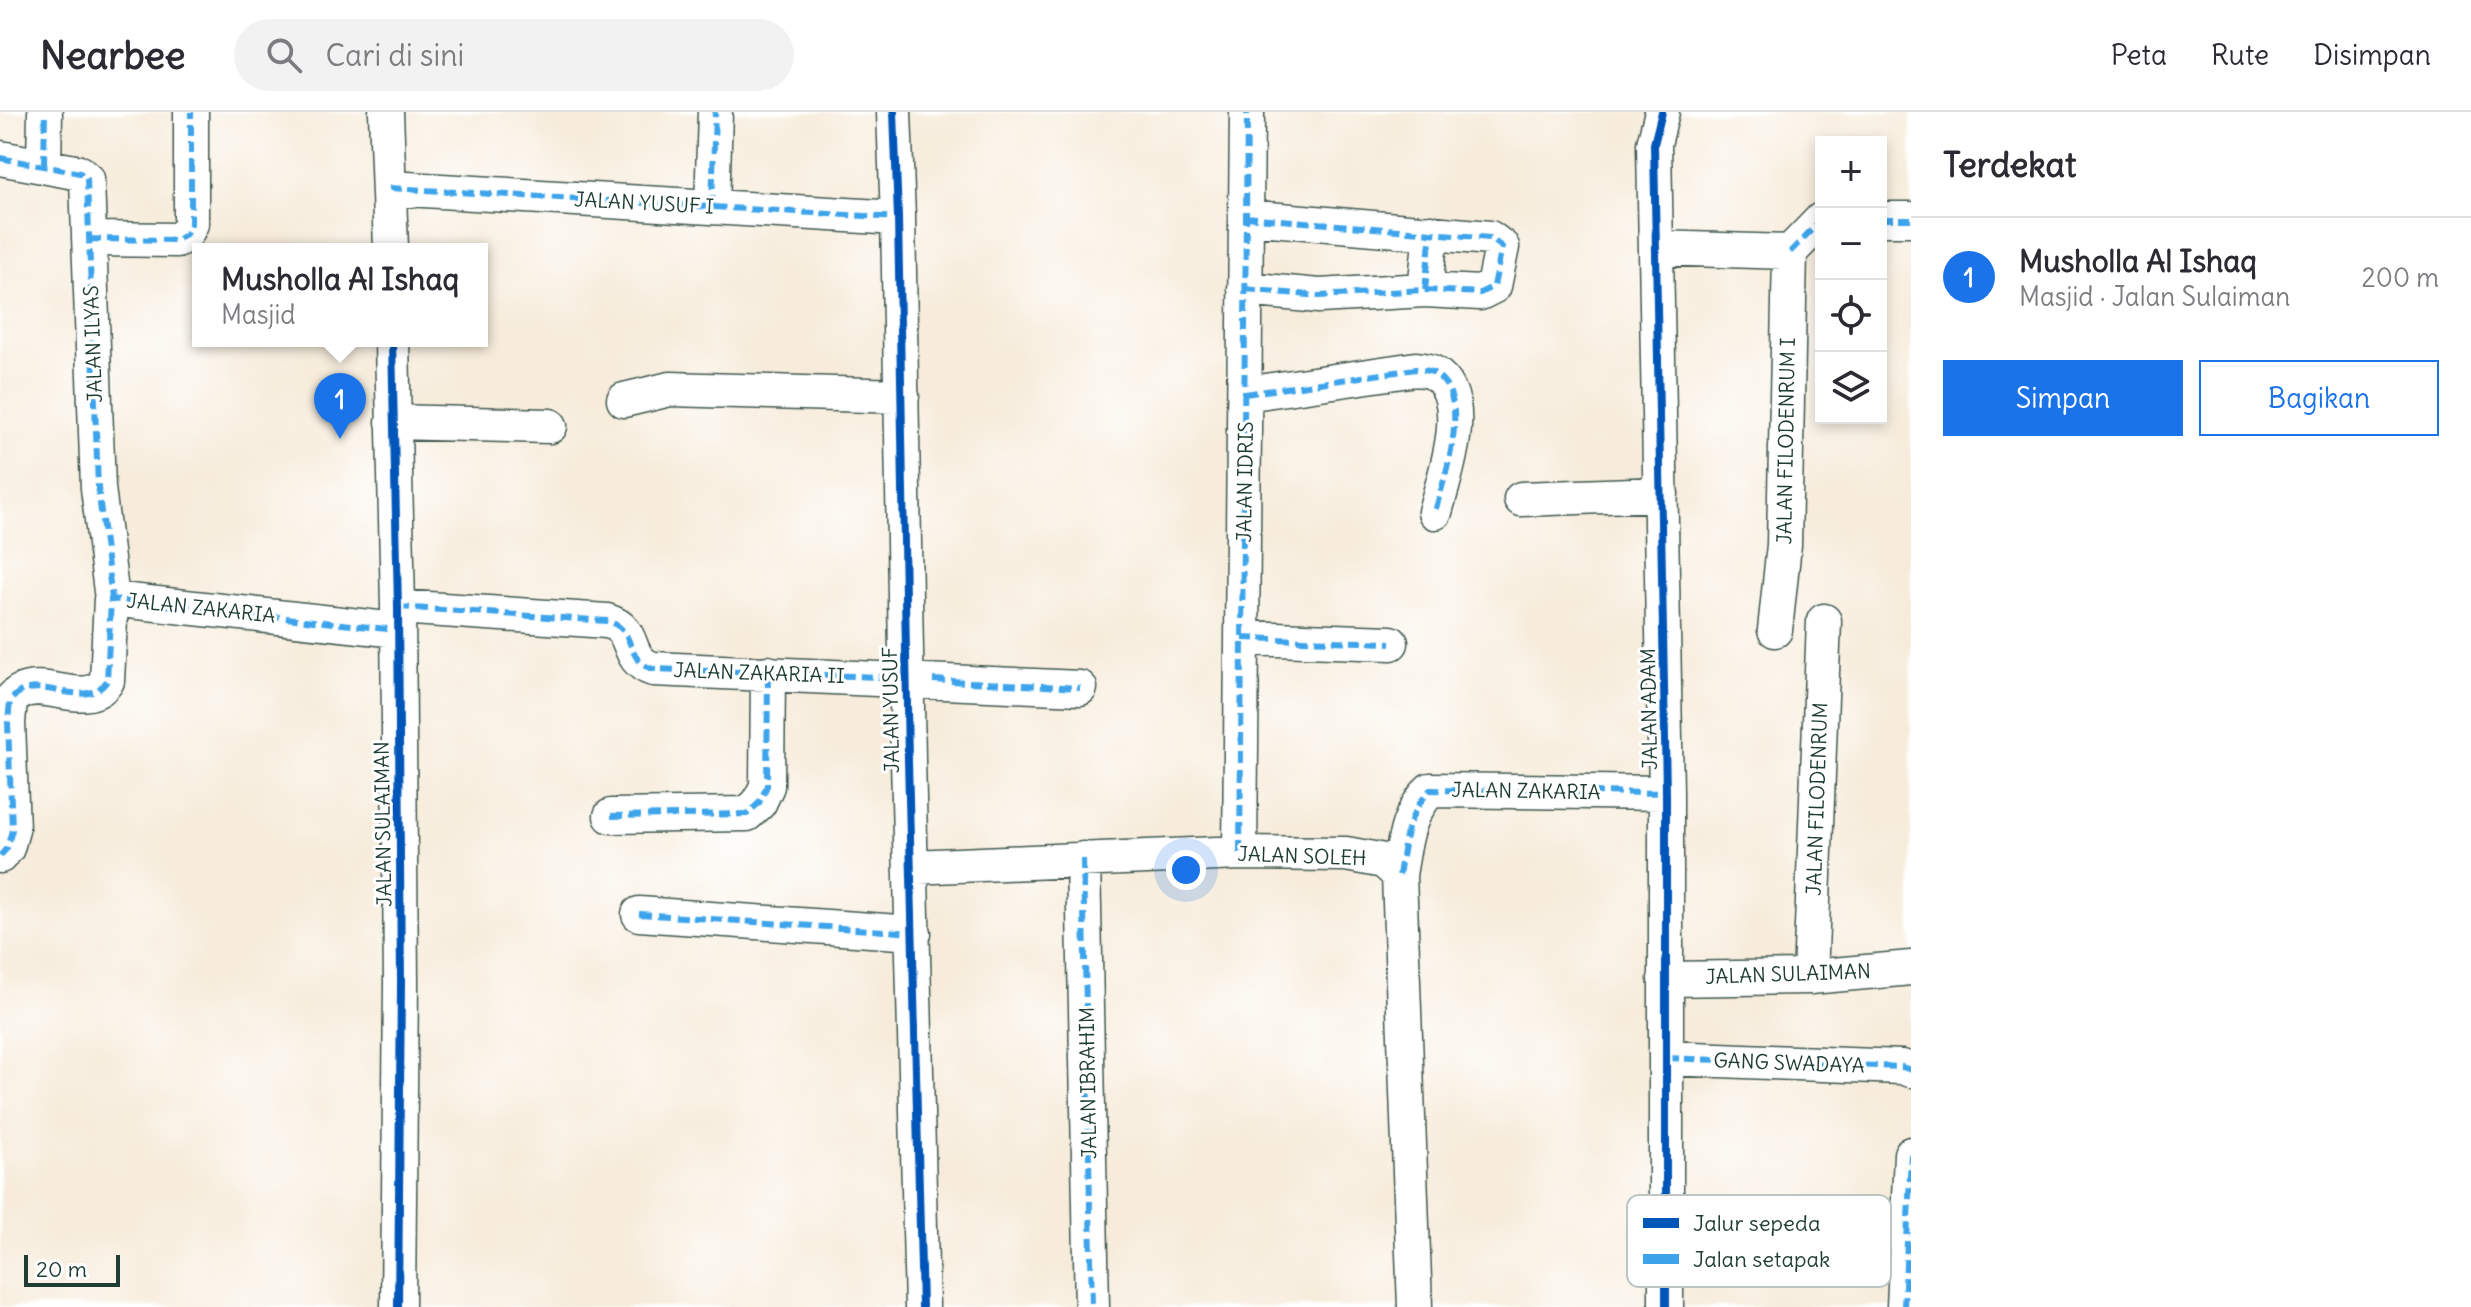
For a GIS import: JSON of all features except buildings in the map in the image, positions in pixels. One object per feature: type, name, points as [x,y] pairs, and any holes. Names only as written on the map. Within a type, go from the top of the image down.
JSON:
[{"type":"street","points":[[44,165],[45,112]]},
{"type":"street","points":[[89,239],[177,240],[186,234],[191,224],[191,112]]},
{"type":"street","points":[[386,112],[391,243]]},
{"type":"street","points":[[712,207],[715,112]]},
{"type":"street","name":"JALAN YUSUF","points":[[894,112],[922,1307]]},
{"type":"street","name":"JALAN IDRIS","points":[[1240,853],[1247,112]]},
{"type":"street","name":"JALAN ADAM","points":[[1662,112],[1654,144],[1666,793],[1666,1195]]},
{"type":"street","name":"JALAN ILYAS","points":[[0,158],[80,173],[87,179],[98,488],[112,599]]},
{"type":"street","name":"JALAN YUSUF I","points":[[390,188],[898,218]]},
{"type":"street","points":[[1245,289],[1319,296],[1425,290],[1480,293],[1490,289],[1495,281],[1502,247],[1490,238],[1246,217]]},
{"type":"street","points":[[1887,219],[1911,219]]},
{"type":"street","points":[[1656,248],[1790,252],[1815,226]]},
{"type":"street","points":[[1425,290],[1431,232]]},
{"type":"street","name":"JALAN FILODENRUM I","points":[[1775,630],[1785,530],[1790,252]]},
{"type":"street","name":"JALAN SULAIMAN","points":[[392,347],[401,983],[398,1307]]},
{"type":"street","points":[[1245,394],[1416,369],[1433,372],[1451,395],[1455,431],[1435,512]]},
{"type":"street","points":[[624,400],[670,389],[902,396]]},
{"type":"street","points":[[393,422],[550,426]]},
{"type":"street","points":[[1521,499],[1661,494]]},
{"type":"street","name":"JALAN ZAKARIA","points":[[0,856],[7,848],[12,830],[10,701],[21,691],[38,689],[89,694],[102,689],[107,681],[112,599],[398,618]]},
{"type":"street","name":"JALAN ZAKARIA II","points":[[398,618],[607,621],[626,630],[635,659],[653,669],[1080,688]]},
{"type":"street","name":"JALAN FILODENRUM","points":[[1810,977],[1824,621]]},
{"type":"street","points":[[1243,638],[1391,643]]},
{"type":"street","points":[[611,816],[747,814],[759,803],[767,786],[768,673]]},
{"type":"street","name":"JALAN ZAKARIA","points":[[1399,875],[1408,825],[1416,806],[1430,790],[1666,793]]},
{"type":"street","name":"JALAN SOLEH","points":[[912,867],[1240,853],[1363,856],[1384,861],[1399,875]]},
{"type":"street","name":"JALAN IBRAHIM","points":[[1083,859],[1092,1307]]},
{"type":"street","points":[[1399,875],[1415,1307]]},
{"type":"street","points":[[639,914],[914,933]]},
{"type":"street","name":"JALAN SULAIMAN","points":[[1665,979],[1810,977],[1911,968]]},
{"type":"street","name":"GANG SWADAYA","points":[[1667,1058],[1902,1067],[1911,1070]]},
{"type":"street","points":[[1904,1307],[1911,1154]]},
{"type":"street","name":"JALAN ADAM","points":[[1666,1287],[1666,1307]]},
{"type":"marked path","points":[[44,165],[45,112]]},
{"type":"marked path","points":[[89,239],[177,240],[186,234],[191,224],[191,112]]},
{"type":"marked path","points":[[712,207],[715,112]]},
{"type":"marked path","points":[[1240,853],[1247,112]]},
{"type":"marked path","points":[[0,158],[80,173],[87,179],[98,488],[112,599]]},
{"type":"marked path","points":[[390,188],[898,218]]},
{"type":"marked path","points":[[1245,289],[1319,296],[1425,290],[1480,293],[1494,286],[1502,247],[1490,238],[1246,217]]},
{"type":"marked path","points":[[1887,219],[1911,219]]},
{"type":"marked path","points":[[1790,252],[1815,226]]},
{"type":"marked path","points":[[1425,290],[1431,232]]},
{"type":"marked path","points":[[1245,394],[1416,369],[1434,373],[1446,385],[1452,400],[1454,419],[1449,459],[1435,512]]},
{"type":"marked path","points":[[0,856],[7,848],[12,830],[10,701],[30,689],[89,693],[107,681],[111,599],[397,630]]},
{"type":"marked path","points":[[398,607],[607,621],[623,631],[637,659],[653,669],[907,678]]},
{"type":"marked path","points":[[1243,638],[1391,643]]},
{"type":"marked path","points":[[611,816],[747,814],[759,803],[767,786],[768,673]]},
{"type":"marked path","points":[[933,680],[1080,688]]},
{"type":"marked path","points":[[1399,875],[1411,820],[1430,790],[1666,793]]},
{"type":"marked path","points":[[1083,859],[1092,1307]]},
{"type":"marked path","points":[[639,914],[914,933]]},
{"type":"marked path","points":[[1667,1058],[1902,1067],[1911,1070]]},
{"type":"marked path","points":[[1904,1307],[1911,1154]]},
{"type":"cycle path","points":[[894,112],[922,1307]]},
{"type":"cycle path","points":[[1662,112],[1654,144],[1666,793],[1666,1195]]},
{"type":"cycle path","points":[[392,347],[401,983],[398,1307]]},
{"type":"cycle path","points":[[1666,1287],[1666,1307]]},
{"type":"place","name":"Musholla Al Ishaq","points":[[340,439]]}]
